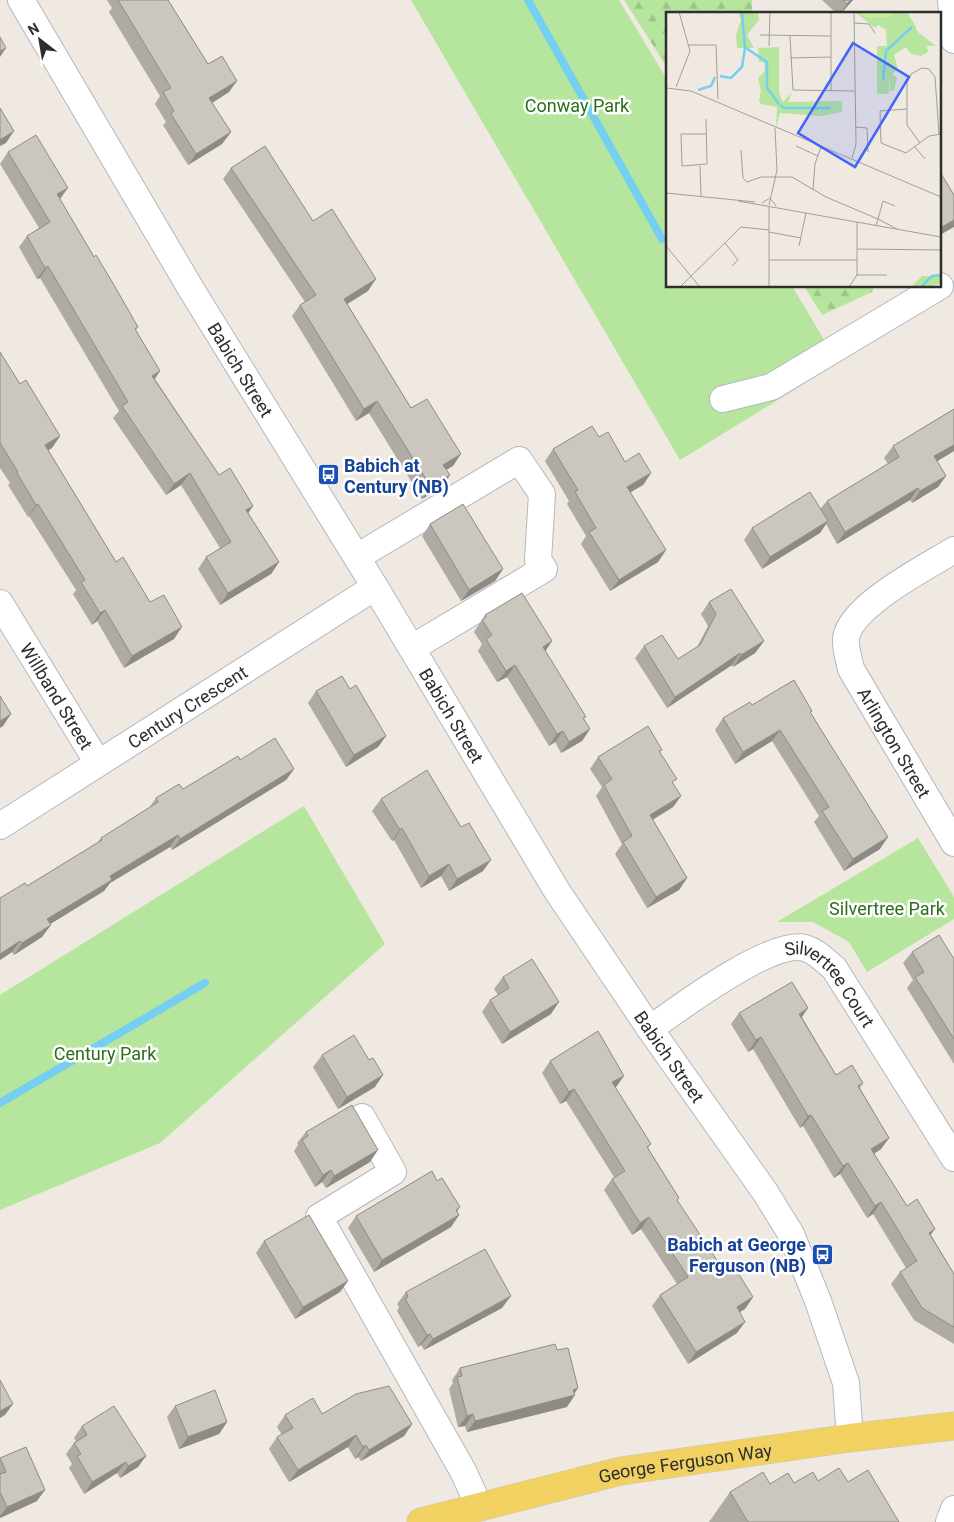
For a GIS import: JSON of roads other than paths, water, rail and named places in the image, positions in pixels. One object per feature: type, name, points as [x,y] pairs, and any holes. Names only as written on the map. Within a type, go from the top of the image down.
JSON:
[{"type":"main road","name":"George Ferguson Way","points":[[421,1522],[621,1471],[850,1438],[954,1426]]},
{"type":"street","name":"Babich Street","points":[[21,0],[191,289],[357,557],[557,891],[650,1029],[765,1192],[791,1234],[837,1351],[846,1383],[850,1438]]},
{"type":"street","points":[[951,0],[954,40]]},
{"type":"street","points":[[942,285],[954,278]]},
{"type":"street","points":[[723,399],[771,387],[937,288]]},
{"type":"street","points":[[357,557],[519,460],[542,494],[538,560],[544,569],[412,648]]},
{"type":"street","name":"Arlington Street","points":[[954,550],[880,595],[859,614],[846,638],[851,669],[855,677],[954,843]]},
{"type":"street","name":"Century Crescent","points":[[0,826],[375,587]]},
{"type":"street","name":"Willband Street","points":[[0,603],[98,763]]},
{"type":"street","name":"Silvertree Court","points":[[650,1029],[761,957],[782,948],[805,948],[834,968],[954,1158]]},
{"type":"street","points":[[362,1117],[394,1172],[319,1217],[463,1471],[479,1506]]},
{"type":"street","points":[[949,1522],[954,1509]]},
{"type":"waterway","points":[[528,0],[662,239]]},
{"type":"waterway","points":[[0,1103],[205,983]]},
{"type":"place","name":"Babich at Century (NB)","points":[[328,475]]},
{"type":"place","name":"Babich at George Ferguson (NB)","points":[[822,1254]]},
{"type":"park label","name":"Conway Park","points":[[577,105]]},
{"type":"park label","name":"Silvertree Park","points":[[887,908]]},
{"type":"park label","name":"Century Park","points":[[105,1053]]}]
